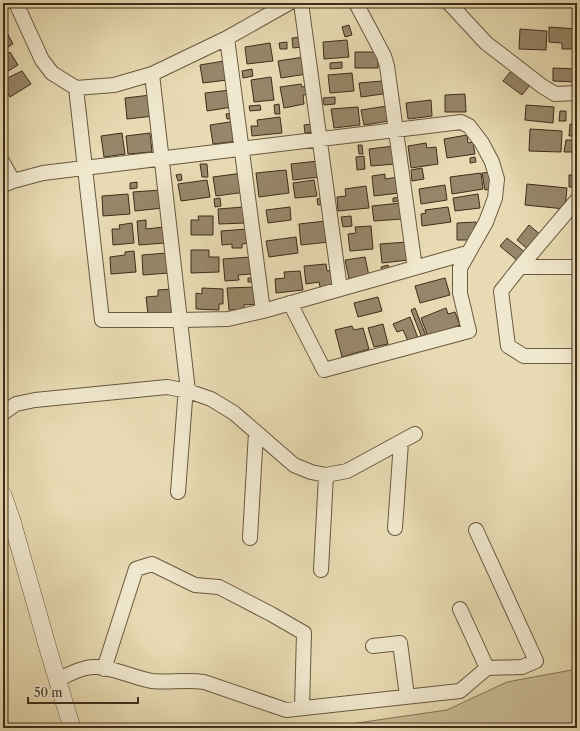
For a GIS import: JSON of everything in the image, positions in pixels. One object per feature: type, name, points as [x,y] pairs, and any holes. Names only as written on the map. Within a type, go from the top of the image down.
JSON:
[{"type":"street","points":[[16,3],[42,60],[52,73],[76,88],[114,85],[152,74],[227,38],[289,3]]},
{"type":"street","points":[[301,3],[340,289]]},
{"type":"street","points":[[356,3],[384,56],[387,66],[415,268]]},
{"type":"street","points":[[449,3],[486,42],[542,86],[555,94],[577,94]]},
{"type":"street","points":[[227,38],[263,311]]},
{"type":"street","points":[[152,74],[188,392],[185,400],[178,492]]},
{"type":"street","points":[[76,88],[102,320],[228,319],[263,311],[467,253]]},
{"type":"street","points":[[3,163],[8,183],[43,173],[461,122],[469,126],[482,143],[492,162],[497,179],[495,198],[486,222],[467,253],[460,268],[460,293],[470,331],[324,370],[290,303]]},
{"type":"street","points":[[577,200],[501,291],[508,346],[524,356],[577,356]]},
{"type":"street","points":[[520,267],[577,267]]},
{"type":"street","points":[[3,413],[16,404],[35,400],[167,387],[211,399],[234,413],[294,465],[311,472],[326,475],[347,471],[415,434]]},
{"type":"street","points":[[250,538],[256,432]]},
{"type":"street","points":[[395,528],[401,442]]},
{"type":"street","points":[[321,570],[326,475]]},
{"type":"street","points":[[3,495],[8,522],[72,728]]},
{"type":"street","points":[[57,680],[86,668],[104,668],[151,681],[165,682],[194,680],[204,682],[286,710],[460,690],[487,668],[522,667],[536,661],[476,530]]},
{"type":"street","points":[[104,668],[136,570],[152,564],[195,585],[219,587],[271,614],[304,634],[302,708]]},
{"type":"street","points":[[460,609],[487,668]]},
{"type":"street","points":[[373,646],[400,643],[407,696]]},
{"type":"shaded area","points":[[577,669],[577,728],[332,728],[336,726],[447,710],[507,682]]},
{"type":"building","points":[[3,25],[13,44],[3,50]]},
{"type":"building","points":[[349,25],[352,35],[345,37],[342,27]]},
{"type":"building","points":[[549,27],[577,29],[577,49],[562,49],[562,43],[549,42]]},
{"type":"building","points":[[520,29],[547,31],[546,50],[519,49]]},
{"type":"building","points":[[302,37],[303,47],[293,48],[292,38]]},
{"type":"building","points":[[347,40],[349,57],[324,59],[323,42]]},
{"type":"building","points":[[287,42],[287,49],[280,49],[279,43]]},
{"type":"building","points":[[270,43],[273,61],[247,64],[245,47]]},
{"type":"building","points":[[10,52],[18,65],[3,74],[3,56]]},
{"type":"building","points":[[355,52],[378,52],[378,68],[355,68]]},
{"type":"building","points":[[304,57],[307,74],[281,78],[278,61]]},
{"type":"building","points":[[224,61],[227,80],[203,83],[200,65]]},
{"type":"building","points":[[342,62],[342,68],[330,69],[330,63]]},
{"type":"building","points":[[553,68],[577,69],[577,82],[553,81]]},
{"type":"building","points":[[252,69],[253,76],[243,78],[242,71]]},
{"type":"building","points":[[22,71],[31,84],[10,97],[3,86],[3,80]]},
{"type":"building","points":[[511,71],[530,85],[522,95],[503,81]]},
{"type":"building","points":[[352,73],[354,91],[330,93],[328,75]]},
{"type":"building","points":[[271,77],[274,100],[254,102],[251,80]]},
{"type":"building","points":[[382,81],[383,94],[361,97],[359,83]]},
{"type":"building","points":[[301,84],[302,87],[310,86],[312,94],[303,95],[304,104],[284,108],[280,87]]},
{"type":"building","points":[[230,90],[232,107],[207,111],[205,93]]},
{"type":"building","points":[[465,94],[466,112],[445,112],[445,95]]},
{"type":"building","points":[[151,95],[154,116],[127,119],[125,98]]},
{"type":"building","points":[[335,97],[335,104],[324,105],[323,98]]},
{"type":"building","points":[[431,100],[432,116],[408,119],[406,103]]},
{"type":"building","points":[[279,104],[280,114],[275,114],[274,105]]},
{"type":"building","points":[[260,105],[261,110],[250,111],[249,106]]},
{"type":"building","points":[[526,105],[554,107],[553,123],[525,120]]},
{"type":"building","points":[[387,106],[389,121],[364,125],[361,110]]},
{"type":"building","points":[[358,107],[360,125],[334,128],[331,109]]},
{"type":"building","points":[[560,111],[566,111],[566,121],[559,121]]},
{"type":"building","points":[[236,113],[237,118],[227,119],[226,114]]},
{"type":"building","points":[[280,117],[282,133],[252,136],[251,126],[258,126],[257,120]]},
{"type":"building","points":[[236,121],[238,141],[213,144],[210,125]]},
{"type":"building","points":[[316,124],[316,132],[305,133],[304,125]]},
{"type":"building","points":[[570,124],[574,125],[573,136],[569,136]]},
{"type":"building","points":[[530,129],[562,131],[561,152],[529,151]]},
{"type":"building","points":[[122,133],[125,154],[104,157],[101,136]]},
{"type":"building","points":[[150,133],[152,152],[128,154],[126,136]]},
{"type":"building","points":[[467,135],[468,143],[473,142],[475,154],[447,158],[444,139]]},
{"type":"building","points":[[566,140],[574,140],[573,152],[564,152]]},
{"type":"building","points":[[426,143],[427,148],[436,147],[438,164],[411,168],[408,146]]},
{"type":"building","points":[[358,145],[362,145],[363,154],[359,154]]},
{"type":"building","points":[[394,146],[395,164],[371,166],[369,149]]},
{"type":"building","points":[[364,156],[365,169],[357,170],[356,157]]},
{"type":"building","points":[[475,157],[476,162],[470,163],[470,158]]},
{"type":"building","points":[[318,161],[320,177],[293,180],[291,164]]},
{"type":"building","points":[[200,164],[207,164],[208,177],[202,177]]},
{"type":"building","points":[[422,168],[424,179],[412,181],[411,170]]},
{"type":"building","points":[[286,170],[289,193],[259,197],[256,173]]},
{"type":"building","points":[[492,172],[494,189],[485,190],[482,173]]},
{"type":"building","points":[[243,173],[246,192],[216,196],[213,177]]},
{"type":"building","points":[[481,173],[483,189],[452,194],[450,177]]},
{"type":"building","points":[[181,174],[182,180],[178,181],[176,175]]},
{"type":"building","points":[[385,174],[385,179],[399,177],[400,193],[374,196],[372,176]]},
{"type":"building","points":[[569,175],[574,175],[574,187],[569,187]]},
{"type":"building","points":[[207,180],[210,197],[181,201],[178,184]]},
{"type":"building","points":[[314,180],[317,196],[295,198],[293,183]]},
{"type":"building","points":[[137,182],[137,188],[130,189],[130,183]]},
{"type":"building","points":[[527,184],[567,188],[565,209],[525,205]]},
{"type":"building","points":[[445,185],[447,200],[421,204],[419,189]]},
{"type":"building","points":[[366,186],[369,208],[338,211],[337,197],[346,196],[345,189]]},
{"type":"building","points":[[161,190],[163,208],[135,211],[133,192]]},
{"type":"building","points":[[128,194],[130,214],[103,216],[102,196]]},
{"type":"building","points":[[478,194],[480,208],[455,211],[453,198]]},
{"type":"building","points":[[325,197],[326,204],[318,205],[317,199]]},
{"type":"building","points":[[402,197],[402,200],[393,202],[393,198]]},
{"type":"building","points":[[220,198],[221,206],[215,207],[214,199]]},
{"type":"building","points":[[401,203],[402,219],[374,221],[372,206]]},
{"type":"building","points":[[244,207],[245,223],[219,224],[218,209]]},
{"type":"building","points":[[290,207],[291,220],[268,223],[266,210]]},
{"type":"building","points":[[448,207],[451,222],[422,226],[421,214],[426,213],[425,210]]},
{"type":"building","points":[[198,216],[213,216],[213,235],[191,235],[191,220],[199,220]]},
{"type":"building","points":[[351,216],[352,226],[343,227],[341,217]]},
{"type":"building","points":[[146,220],[146,229],[164,227],[165,243],[139,245],[137,221]]},
{"type":"building","points":[[326,221],[329,242],[301,245],[299,224]]},
{"type":"building","points":[[476,222],[476,233],[472,240],[457,240],[457,223]]},
{"type":"building","points":[[132,223],[134,243],[113,245],[112,229],[120,229],[119,225]]},
{"type":"building","points":[[529,225],[542,236],[530,251],[517,240]]},
{"type":"building","points":[[371,226],[373,249],[350,251],[348,234],[356,233],[355,227]]},
{"type":"building","points":[[247,229],[248,243],[242,244],[242,248],[232,248],[232,244],[222,245],[221,231]]},
{"type":"building","points":[[296,237],[298,253],[269,257],[266,241]]},
{"type":"building","points":[[507,238],[526,253],[519,262],[500,246]]},
{"type":"building","points":[[407,242],[409,260],[382,263],[380,244]]},
{"type":"building","points":[[191,250],[209,250],[209,257],[219,257],[219,272],[191,273]]},
{"type":"building","points":[[134,251],[136,272],[111,274],[110,257],[125,255],[125,252]]},
{"type":"building","points":[[167,253],[169,273],[143,275],[142,255]]},
{"type":"building","points":[[250,257],[251,274],[238,275],[239,280],[225,281],[223,259]]},
{"type":"building","points":[[365,257],[369,276],[349,279],[345,260]]},
{"type":"building","points":[[326,264],[327,271],[332,270],[334,285],[320,287],[319,282],[306,284],[304,266]]},
{"type":"building","points":[[388,265],[390,270],[382,272],[381,267]]},
{"type":"building","points":[[300,271],[303,290],[276,293],[275,279],[285,278],[284,272]]},
{"type":"building","points":[[248,278],[256,278],[256,282],[248,282]]},
{"type":"building","points":[[445,278],[450,295],[420,303],[415,286]]},
{"type":"building","points":[[255,287],[257,304],[244,305],[244,310],[229,310],[227,288]]},
{"type":"building","points":[[202,288],[223,289],[223,304],[219,304],[219,310],[196,309],[196,293],[202,294]]},
{"type":"building","points":[[173,289],[175,312],[148,314],[146,297],[158,296],[158,290]]},
{"type":"building","points":[[378,297],[382,311],[358,317],[354,303]]},
{"type":"building","points":[[415,308],[426,336],[422,338],[411,310]]},
{"type":"building","points":[[446,308],[448,314],[455,312],[460,325],[428,337],[421,318]]},
{"type":"building","points":[[410,317],[418,338],[408,341],[403,330],[397,332],[393,324]]},
{"type":"building","points":[[383,324],[388,344],[374,347],[368,328]]},
{"type":"building","points":[[352,326],[354,330],[363,328],[369,349],[342,357],[335,330]]}]
